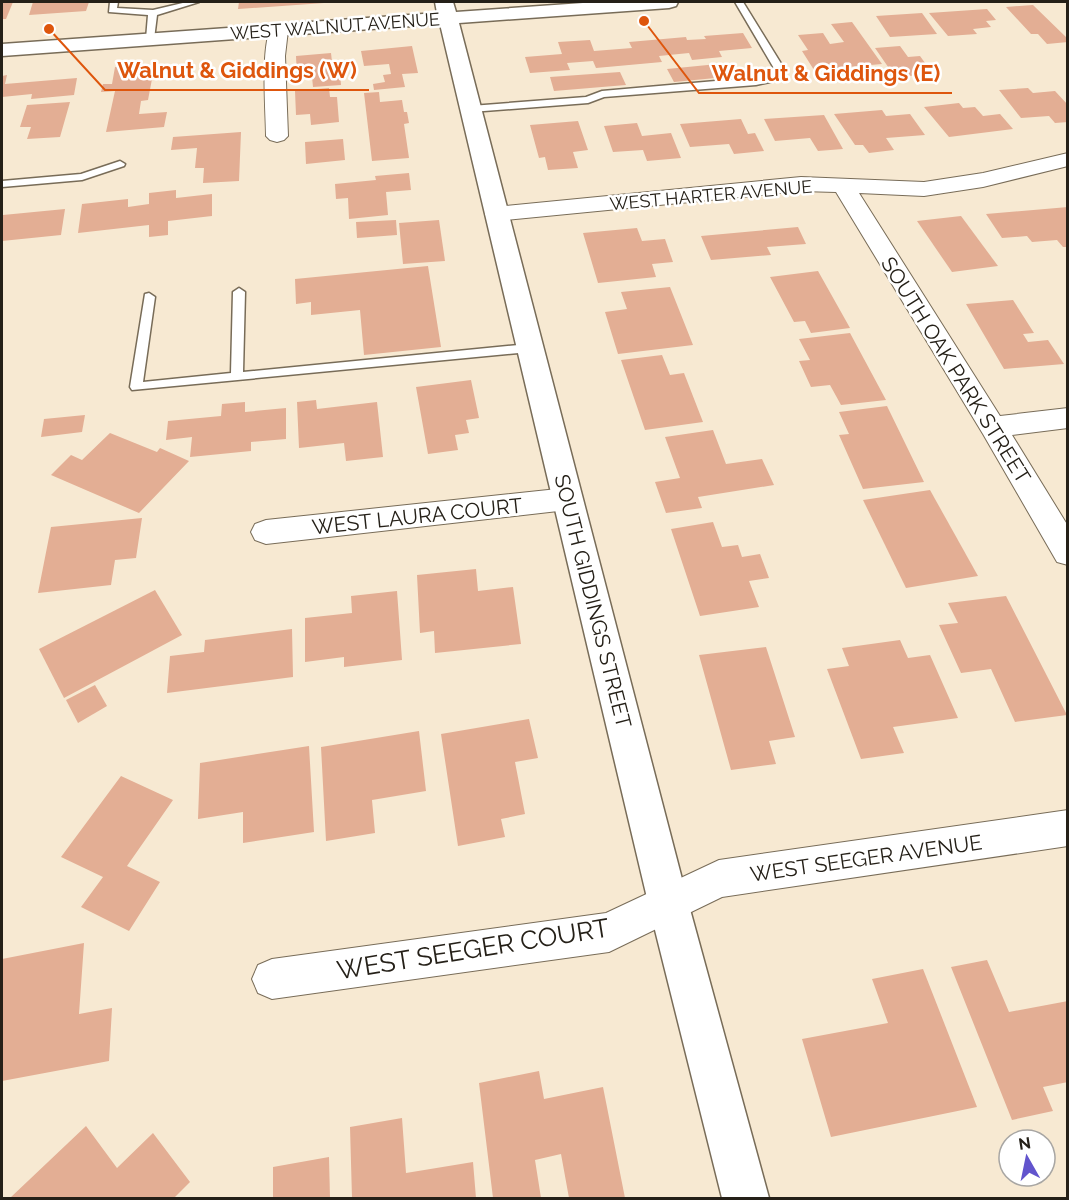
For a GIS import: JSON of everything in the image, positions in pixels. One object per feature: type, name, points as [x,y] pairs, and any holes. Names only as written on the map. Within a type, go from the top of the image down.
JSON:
[{"type":"street","name":"WEST WALNUT AVENUE","points":[[2,50],[279,30],[446,10],[669,2]]},
{"type":"street","name":"SOUTH GIDDINGS STREET","points":[[446,10],[668,902],[746,1198]]},
{"type":"street","points":[[277,136],[275,56],[279,30]]},
{"type":"street","name":"WEST HARTER AVENUE","points":[[496,214],[801,184],[924,189],[983,180],[1068,159]]},
{"type":"street","name":"SOUTH OAK PARK STREET","points":[[844,187],[993,427],[1068,553]]},
{"type":"street","points":[[993,427],[1068,418]]},
{"type":"street","name":"WEST LAURA COURT","points":[[266,532],[567,499]]},
{"type":"street","name":"WEST SEEGER AVENUE","points":[[668,902],[719,879],[1068,828]]},
{"type":"street","name":"WEST SEEGER COURT","points":[[272,980],[609,933],[668,902]]},
{"type":"lane","points":[[114,2],[112,10],[153,13],[195,2]]},
{"type":"lane","points":[[471,109],[588,99],[602,94],[756,82],[776,78],[780,70],[739,2]]},
{"type":"lane","points":[[150,39],[153,13]]},
{"type":"lane","points":[[2,184],[82,177],[120,164]]},
{"type":"lane","points":[[237,377],[239,292]]},
{"type":"lane","points":[[149,297],[136,387],[529,348]]},
{"type":"building","points":[[2,2],[13,2],[6,19],[2,19]]},
{"type":"building","points":[[33,2],[89,2],[86,11],[29,15]]},
{"type":"building","points":[[239,2],[324,2],[324,3],[238,9]]},
{"type":"building","points":[[1033,5],[1068,39],[1068,42],[1047,44],[1038,34],[1031,34],[1006,7]]},
{"type":"building","points":[[987,9],[996,20],[986,21],[991,27],[973,29],[977,34],[948,36],[929,13]]},
{"type":"building","points":[[922,13],[937,34],[890,37],[876,16]]},
{"type":"building","points":[[852,22],[882,64],[814,70],[802,51],[808,50],[798,35],[823,33],[830,44],[844,42],[831,24]]},
{"type":"building","points":[[743,33],[752,48],[719,51],[722,57],[692,60],[689,53],[659,56],[662,62],[596,68],[593,61],[567,63],[570,70],[530,73],[525,57],[562,54],[558,42],[590,40],[594,51],[632,48],[629,42],[686,37],[687,40],[706,39],[704,36]]},
{"type":"building","points":[[412,46],[418,73],[402,74],[405,87],[374,90],[373,84],[385,82],[383,75],[391,74],[389,64],[364,66],[361,51]]},
{"type":"building","points":[[900,46],[908,57],[920,56],[933,74],[895,77],[875,48]]},
{"type":"building","points":[[331,53],[332,62],[339,62],[341,85],[313,87],[312,77],[297,78],[296,56]]},
{"type":"building","points":[[728,63],[736,76],[674,82],[667,69]]},
{"type":"building","points":[[144,65],[141,79],[152,79],[148,100],[141,101],[139,114],[167,112],[164,127],[106,132],[115,91],[101,92],[103,84],[112,84],[115,67]]},
{"type":"building","points":[[620,72],[626,85],[554,91],[550,77]]},
{"type":"building","points":[[7,75],[5,84],[77,78],[74,95],[31,99],[32,94],[2,97],[2,76]]},
{"type":"building","points":[[329,88],[330,97],[337,97],[339,122],[311,125],[310,114],[296,115],[295,91]]},
{"type":"building","points":[[1028,88],[1033,93],[1055,91],[1068,105],[1068,122],[1055,123],[1049,116],[1021,118],[999,90]]},
{"type":"building","points":[[379,92],[380,102],[402,100],[409,123],[404,124],[409,158],[372,161],[364,93]]},
{"type":"building","points":[[70,102],[60,137],[27,139],[31,127],[20,127],[27,105]]},
{"type":"building","points":[[959,103],[963,108],[975,107],[983,116],[1000,114],[1013,129],[949,137],[924,107]]},
{"type":"building","points":[[882,110],[886,116],[910,114],[925,135],[886,138],[894,150],[869,153],[863,145],[855,145],[834,114]]},
{"type":"building","points":[[824,115],[843,149],[818,151],[810,138],[775,141],[764,119]]},
{"type":"building","points":[[741,119],[748,134],[755,133],[764,151],[734,154],[729,144],[690,147],[680,124]]},
{"type":"building","points":[[578,121],[588,150],[573,152],[578,168],[548,170],[545,157],[539,158],[530,125]]},
{"type":"building","points":[[637,123],[642,136],[671,133],[681,158],[647,161],[643,150],[613,152],[604,126]]},
{"type":"building","points":[[241,132],[239,181],[203,183],[204,168],[195,168],[197,148],[171,150],[173,137]]},
{"type":"building","points":[[343,139],[345,160],[306,164],[305,142]]},
{"type":"building","points":[[409,173],[411,190],[386,192],[388,215],[349,219],[348,198],[336,199],[335,184],[376,180],[375,176]]},
{"type":"building","points":[[176,190],[176,198],[212,194],[212,216],[168,221],[168,235],[149,237],[149,225],[78,233],[82,204],[128,199],[128,207],[149,204],[149,193]]},
{"type":"building","points":[[1068,207],[1068,247],[1063,247],[1057,240],[1032,242],[1027,236],[1002,238],[986,214]]},
{"type":"building","points":[[65,209],[61,235],[2,241],[3,215]]},
{"type":"building","points":[[961,216],[998,266],[952,272],[917,221]]},
{"type":"building","points":[[396,220],[397,235],[357,238],[356,222]]},
{"type":"building","points":[[439,220],[445,261],[403,264],[399,223]]},
{"type":"building","points":[[798,227],[806,244],[767,247],[771,255],[711,260],[701,236]]},
{"type":"building","points":[[637,228],[642,241],[665,239],[673,262],[652,264],[656,277],[598,283],[583,233]]},
{"type":"building","points":[[428,266],[441,347],[364,355],[360,310],[311,315],[311,302],[296,304],[295,279]]},
{"type":"building","points":[[818,271],[850,328],[811,333],[805,321],[794,322],[770,277]]},
{"type":"building","points":[[670,287],[693,345],[618,354],[605,312],[627,309],[621,292]]},
{"type":"building","points":[[1013,300],[1034,333],[1023,334],[1028,342],[1048,340],[1064,364],[1004,369],[966,304]]},
{"type":"building","points":[[850,333],[886,400],[841,405],[830,385],[811,387],[799,361],[810,360],[799,339]]},
{"type":"building","points":[[662,355],[670,375],[684,373],[703,422],[645,430],[621,360]]},
{"type":"building","points":[[471,380],[479,418],[466,420],[469,433],[455,435],[458,450],[428,454],[416,387]]},
{"type":"building","points":[[316,400],[317,409],[377,402],[383,457],[346,461],[344,443],[299,448],[297,402]]},
{"type":"building","points":[[245,402],[245,412],[286,408],[286,439],[251,442],[251,451],[190,457],[192,437],[166,440],[168,421],[221,416],[222,404]]},
{"type":"building","points":[[887,406],[924,482],[863,489],[839,435],[849,434],[839,412]]},
{"type":"building","points":[[85,415],[82,432],[41,437],[44,419]]},
{"type":"building","points":[[713,430],[726,464],[762,459],[774,485],[698,497],[702,508],[666,513],[655,482],[680,478],[665,437]]},
{"type":"building","points":[[110,433],[157,452],[160,448],[189,461],[139,513],[51,475],[71,455],[82,460]]},
{"type":"building","points":[[930,490],[978,576],[906,588],[863,500]]},
{"type":"building","points":[[142,518],[136,558],[115,560],[111,585],[38,593],[51,527]]},
{"type":"building","points":[[713,522],[722,547],[738,545],[742,557],[760,554],[769,578],[749,581],[759,607],[700,616],[671,529]]},
{"type":"building","points":[[476,569],[478,591],[513,587],[521,644],[435,653],[434,631],[420,633],[417,575]]},
{"type":"building","points":[[155,590],[182,635],[64,698],[39,649]]},
{"type":"building","points":[[397,591],[402,660],[344,667],[344,657],[305,662],[305,618],[352,613],[351,596]]},
{"type":"building","points":[[1006,596],[1067,715],[1015,722],[991,669],[961,673],[939,625],[958,623],[948,603]]},
{"type":"building","points":[[292,629],[293,677],[167,693],[170,656],[204,652],[205,640]]},
{"type":"building","points":[[900,640],[908,658],[930,655],[958,718],[893,727],[904,753],[861,759],[827,669],[849,666],[842,648]]},
{"type":"building","points":[[766,647],[795,737],[769,741],[776,764],[731,770],[699,655]]},
{"type":"building","points":[[95,685],[107,706],[78,723],[66,700]]},
{"type":"building","points":[[529,719],[538,758],[515,762],[525,814],[501,819],[505,837],[458,846],[441,734]]},
{"type":"building","points":[[419,731],[426,791],[372,800],[375,833],[326,841],[321,747]]},
{"type":"building","points":[[309,746],[314,832],[243,843],[243,812],[198,819],[200,763]]},
{"type":"building","points":[[121,776],[173,800],[127,866],[160,882],[129,931],[81,907],[103,877],[61,857]]},
{"type":"building","points":[[84,943],[79,1014],[112,1008],[109,1061],[2,1081],[2,959]]},
{"type":"building","points":[[987,960],[1009,1012],[1068,1001],[1068,1082],[1043,1087],[1053,1111],[1012,1120],[951,967]]},
{"type":"building","points":[[923,969],[977,1107],[831,1137],[802,1039],[888,1023],[872,979]]},
{"type":"building","points":[[539,1071],[544,1099],[603,1087],[625,1198],[569,1198],[561,1154],[535,1160],[541,1198],[493,1198],[479,1083]]},
{"type":"building","points":[[402,1118],[406,1173],[473,1162],[476,1198],[352,1198],[350,1127]]},
{"type":"building","points":[[86,1126],[117,1168],[153,1133],[190,1182],[174,1198],[10,1198]]},
{"type":"building","points":[[329,1157],[330,1198],[273,1198],[273,1167]]},
{"type":"place","name":"Walnut & Giddings (E)","points":[[644,21]]},
{"type":"place","name":"Walnut & Giddings (W)","points":[[49,29]]}]
